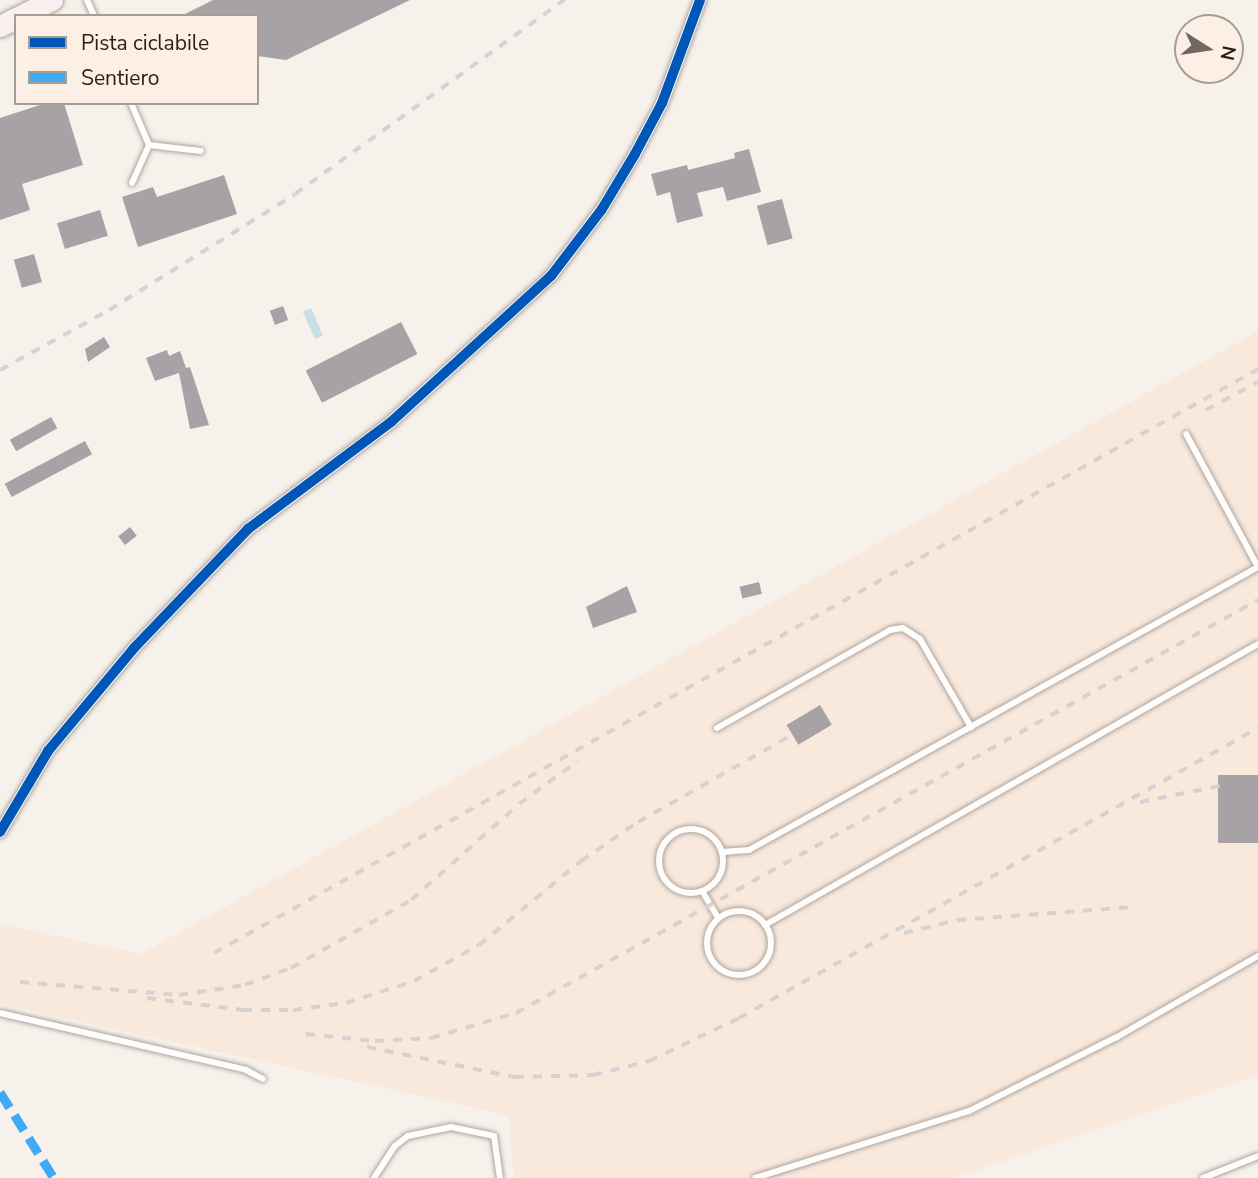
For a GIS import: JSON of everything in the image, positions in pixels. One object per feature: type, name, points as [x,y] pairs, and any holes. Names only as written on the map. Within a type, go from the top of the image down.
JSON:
[{"type":"main road","points":[[24,14],[52,0]]},
{"type":"street","points":[[0,832],[48,751],[134,648],[248,529],[391,422],[551,275],[602,209],[635,154],[662,103],[700,0]]},
{"type":"lane","points":[[132,105],[149,145],[132,183]]},
{"type":"lane","points":[[149,145],[201,151]]},
{"type":"lane","points":[[722,852],[749,850],[1258,567],[1186,434]]},
{"type":"lane","points":[[717,728],[890,631],[903,628],[920,639],[971,727]]},
{"type":"lane","points":[[765,925],[1258,644]]},
{"type":"lane","points":[[692,828],[711,835],[722,852],[717,879],[702,891],[682,891],[665,880],[659,860],[665,841],[692,828]]},
{"type":"lane","points":[[702,891],[718,918]]},
{"type":"lane","points":[[738,910],[765,925],[768,955],[754,971],[734,975],[716,965],[707,946],[707,936],[718,918],[738,910]]},
{"type":"lane","points":[[755,1178],[969,1111],[1117,1037],[1258,956]]},
{"type":"lane","points":[[0,1013],[246,1070],[263,1079]]},
{"type":"lane","points":[[374,1178],[395,1146],[408,1136],[451,1126],[494,1136],[500,1178]]},
{"type":"lane","points":[[1203,1178],[1258,1156]]},
{"type":"shaded area","points":[[1258,331],[1258,1075],[954,1178],[514,1178],[508,1115],[0,1004],[0,924],[141,954]]},
{"type":"water","points":[[311,308],[323,335],[315,339],[303,312]]},
{"type":"building","points":[[213,0],[410,0],[286,60],[259,56],[259,14],[185,14]]},
{"type":"building","points":[[40,105],[65,105],[83,165],[22,184],[30,210],[0,220],[0,118]]},
{"type":"building","points":[[749,149],[761,192],[727,201],[723,187],[697,193],[703,216],[677,223],[670,192],[657,196],[651,174],[687,165],[688,170],[735,158],[734,153]]},
{"type":"building","points":[[224,175],[237,214],[138,247],[122,197],[153,187],[157,197]]},
{"type":"building","points":[[782,199],[793,239],[767,245],[757,206]]},
{"type":"building","points":[[100,210],[108,236],[65,249],[57,223]]},
{"type":"building","points":[[34,254],[42,282],[22,288],[14,260]]},
{"type":"building","points":[[283,306],[288,320],[275,325],[270,311]]},
{"type":"building","points":[[401,322],[417,354],[322,403],[306,371]]},
{"type":"building","points":[[104,337],[110,347],[88,362],[85,349]]},
{"type":"building","points":[[167,350],[169,356],[180,351],[186,368],[190,367],[209,425],[190,429],[179,373],[155,381],[146,358]]},
{"type":"building","points":[[51,417],[57,428],[16,451],[10,440]]},
{"type":"building","points":[[85,441],[92,454],[12,497],[5,484]]},
{"type":"building","points":[[130,527],[137,536],[125,545],[118,536]]},
{"type":"building","points":[[759,582],[762,594],[742,598],[740,587]]},
{"type":"building","points":[[627,586],[637,612],[593,628],[586,607]]},
{"type":"building","points":[[820,705],[832,725],[798,745],[787,725]]},
{"type":"building","points":[[1218,775],[1258,775],[1258,843],[1218,843]]},
{"type":"railway","points":[[0,370],[109,310],[295,194],[564,0]]},
{"type":"railway","points":[[214,953],[1258,369]]},
{"type":"railway","points":[[1206,410],[1258,382]]},
{"type":"railway","points":[[306,1034],[375,1041],[431,1038],[516,1013],[1258,600]]},
{"type":"railway","points":[[367,1047],[515,1077],[593,1075],[649,1061],[739,1018],[1258,728]]},
{"type":"railway","points":[[147,998],[243,1010],[293,1010],[346,1003],[414,981],[479,945],[581,861],[638,822],[790,736]]},
{"type":"railway","points":[[20,982],[179,995],[245,985],[291,968],[411,900],[519,804],[578,761]]},
{"type":"railway","points":[[1140,802],[1219,786]]},
{"type":"railway","points":[[904,933],[957,920],[1133,907]]},
{"type":"marked path","points":[[0,1092],[54,1178]]},
{"type":"cycle path","points":[[0,832],[48,751],[134,648],[248,529],[391,422],[551,276],[602,209],[635,154],[662,103],[700,0]]}]
